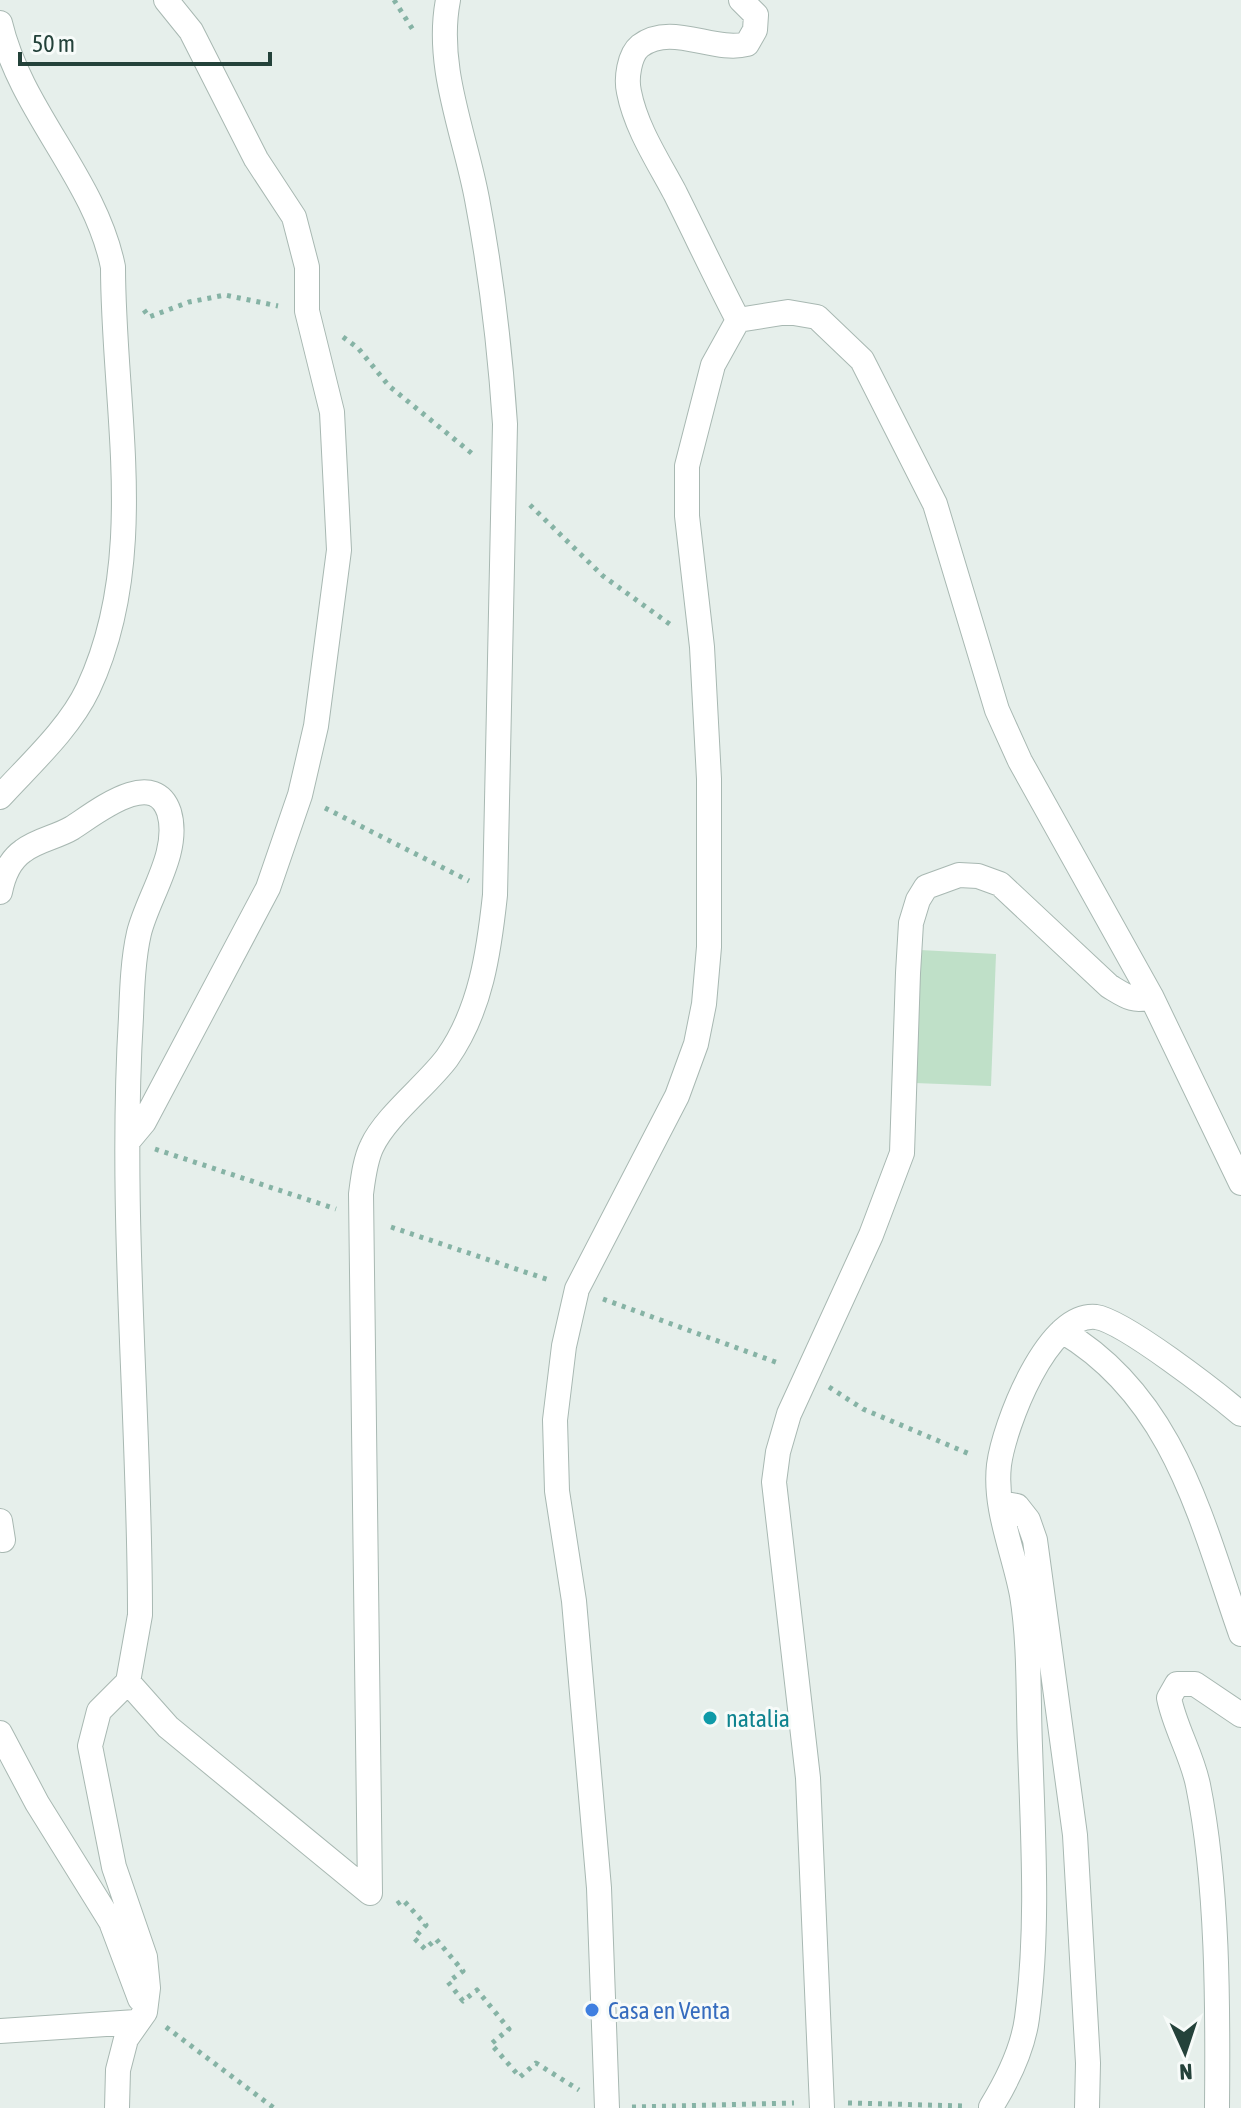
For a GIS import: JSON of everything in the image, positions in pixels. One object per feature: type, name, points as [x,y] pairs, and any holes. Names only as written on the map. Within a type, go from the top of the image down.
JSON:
[{"type":"street","points":[[129,1140],[144,1122],[268,888],[300,795],[316,726],[339,550],[332,412],[307,311],[307,267],[294,217],[256,159],[191,31],[166,0]]},
{"type":"street","points":[[370,1893],[361,1194],[372,1146],[447,1059],[465,1026],[479,991],[489,946],[495,895],[505,480],[501,370],[477,198],[450,88],[448,0]]},
{"type":"street","points":[[738,320],[641,128],[628,90],[629,67],[638,47],[653,39],[685,37],[733,48],[747,44],[755,30],[756,15],[741,0]]},
{"type":"street","points":[[0,23],[32,99],[94,206],[106,236],[113,267],[124,548],[116,611],[87,690],[58,733],[0,797]]},
{"type":"street","points":[[738,320],[788,312],[817,317],[862,360],[935,504],[997,710],[1020,761],[1151,996],[1241,1183]]},
{"type":"street","points":[[607,2108],[599,1888],[574,1601],[557,1491],[555,1420],[564,1346],[577,1289],[677,1096],[696,1044],[704,1004],[709,947],[709,779],[702,647],[687,516],[687,466],[713,365],[738,320]]},
{"type":"street","points":[[1,880],[22,851],[71,828],[108,803],[139,792],[157,797],[168,808],[172,828],[166,859],[138,935],[129,1056],[140,1615],[128,1682],[99,1711],[90,1746],[114,1867],[145,1957],[148,1988],[141,2017],[126,2039],[118,2070],[117,2108]]},
{"type":"street","points":[[822,2108],[808,1778],[774,1482],[789,1414],[871,1235],[902,1153],[911,923],[918,900],[926,887],[959,875],[978,876],[1000,884],[1109,986],[1141,1001],[1151,996]]},
{"type":"street","points":[[991,2107],[1005,2085],[1027,2020],[1035,1887],[1022,1597],[1000,1503],[999,1466],[1017,1398],[1062,1331],[1077,1320],[1096,1317],[1187,1371],[1241,1414]]},
{"type":"street","points":[[1062,1331],[1109,1366],[1139,1395],[1161,1429],[1193,1498],[1241,1634]]},
{"type":"street","points":[[1000,1503],[1017,1506],[1028,1520],[1035,1540],[1075,1835],[1088,2063],[1087,2108]]},
{"type":"street","points":[[128,1682],[168,1727],[370,1893]]},
{"type":"street","points":[[1217,2108],[1218,2005],[1206,1845],[1197,1782],[1169,1698],[1177,1684],[1195,1684],[1241,1715]]},
{"type":"street","points":[[0,1733],[37,1803],[111,1922],[141,2017]]},
{"type":"street","points":[[0,2031],[141,2017]]},
{"type":"path","points":[[140,305],[149,317],[189,302],[225,295],[307,311],[358,348],[389,386],[505,480],[603,576],[702,647]]},
{"type":"path","points":[[300,795],[495,895]]},
{"type":"path","points":[[370,1893],[387,1910],[403,1900],[426,1925],[414,1938],[425,1949],[436,1939],[463,1971],[448,1982],[463,2001],[477,1990],[509,2029],[491,2044],[520,2077],[536,2063],[607,2108]]},
{"type":"path","points":[[141,2017],[274,2108]]},
{"type":"green space","points":[[920,950],[996,954],[991,1086],[915,1083]]},
{"type":"place","name":"natalia","points":[[710,1718]]},
{"type":"place","name":"Casa en Venta","points":[[592,2010]]}]
